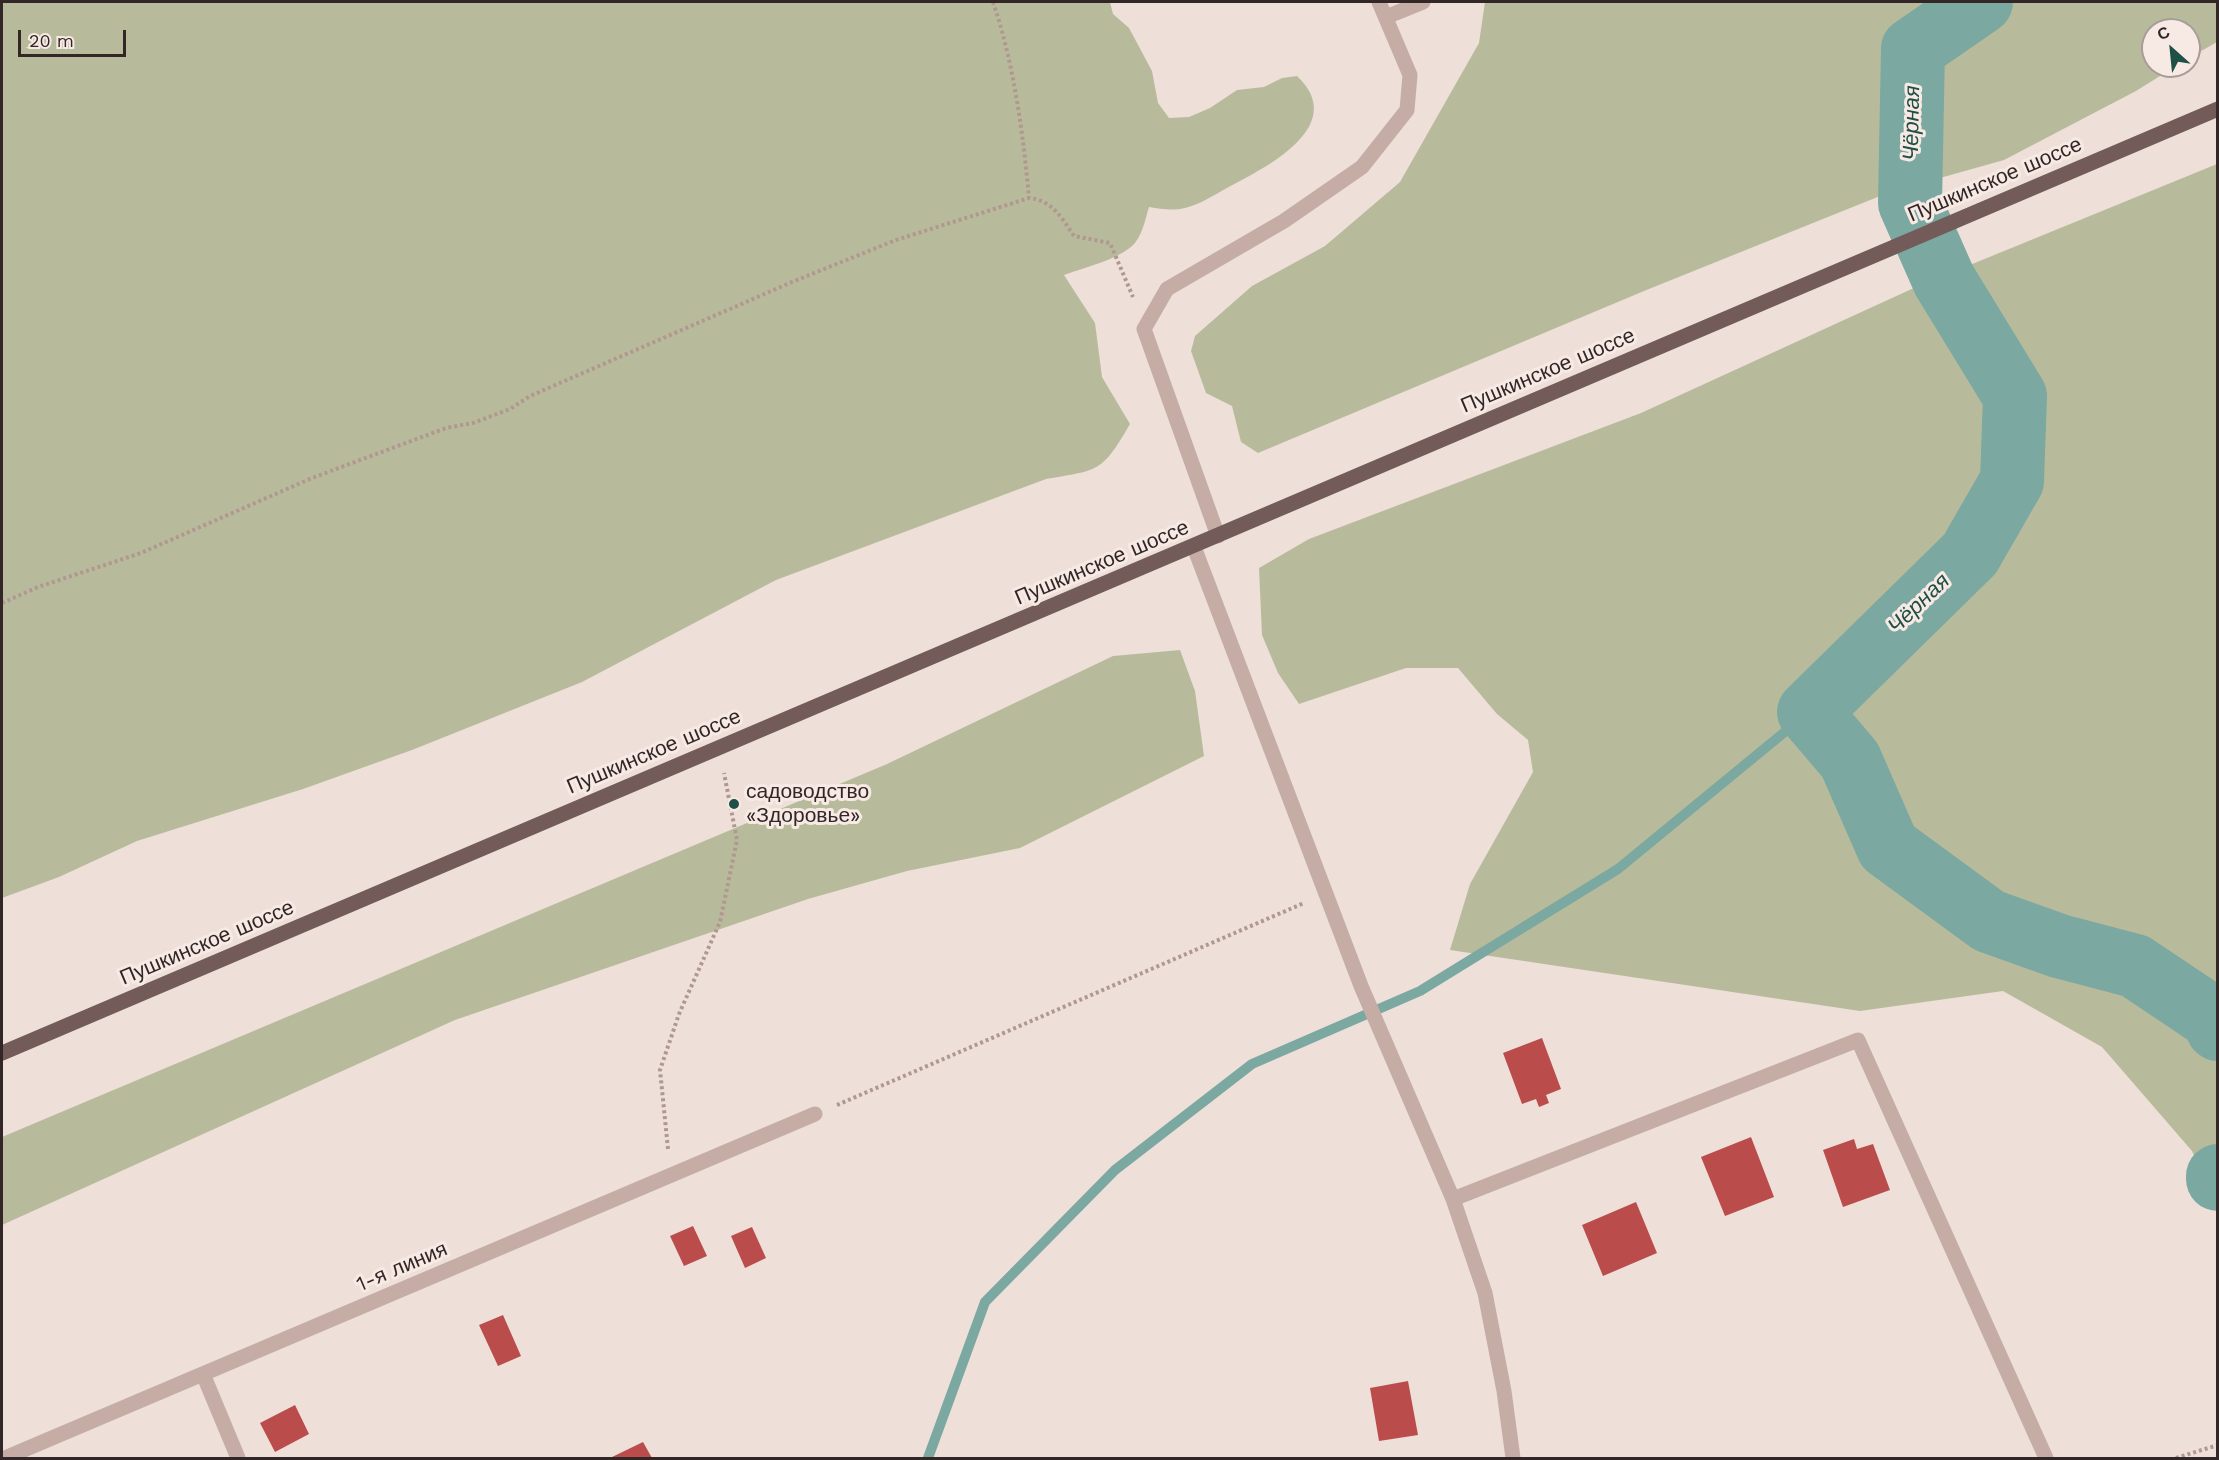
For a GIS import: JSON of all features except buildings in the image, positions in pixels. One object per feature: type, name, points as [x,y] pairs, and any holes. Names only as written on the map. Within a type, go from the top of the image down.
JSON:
[{"type":"main road","name":"Пушкинское шоссе","points":[[2,1053],[1194,547],[1940,225],[2217,110]]},
{"type":"street","points":[[1218,536],[1144,329],[1167,289],[1284,221],[1362,167],[1407,110],[1410,75],[1379,2]]},
{"type":"street","points":[[1386,17],[1423,2]]},
{"type":"street","points":[[1194,547],[1361,986],[1453,1199],[1485,1293],[1504,1391],[1512,1458]]},
{"type":"street","points":[[1453,1199],[1857,1040],[2046,1458]]},
{"type":"street","name":"1-я линия","points":[[5,1458],[815,1114]]},
{"type":"street","points":[[203,1374],[238,1458]]},
{"type":"path","points":[[993,2],[1014,95],[1025,156],[1029,198]]},
{"type":"path","points":[[2,603],[38,587],[141,553],[312,478],[446,428],[473,423],[510,409],[530,396],[896,240],[1029,198],[1043,199],[1060,214],[1074,236],[1110,243],[1120,261],[1144,329]]},
{"type":"path","points":[[670,1159],[660,1070],[680,1014],[720,922],[737,840],[718,748]]},
{"type":"path","points":[[815,1114],[1292,910],[1325,890]]},
{"type":"path","points":[[2176,1458],[2217,1445]]},
{"type":"green space","points":[[2,2],[1110,2],[1113,14],[1129,28],[1152,71],[1158,103],[1169,118],[1189,117],[1210,108],[1237,90],[1264,87],[1282,78],[1297,76],[1311,94],[1314,112],[1308,128],[1280,157],[1190,207],[1171,210],[1149,207],[1140,234],[1131,247],[1108,260],[1064,275],[1095,323],[1102,377],[1130,424],[1113,452],[1098,466],[1078,473],[1046,479],[776,580],[582,682],[412,750],[303,789],[137,841],[59,877],[2,898]]},
{"type":"green space","points":[[1485,2],[2217,2],[2217,42],[2201,51],[2201,18],[2141,18],[2141,78],[2157,78],[2004,160],[1890,192],[1644,291],[1258,453],[1241,442],[1232,406],[1206,393],[1191,351],[1195,336],[1252,286],[1325,246],[1400,182],[1479,43]]},
{"type":"green space","points":[[2217,164],[2217,1205],[2192,1151],[2102,1047],[2003,991],[1860,1011],[1450,950],[1470,884],[1533,772],[1528,740],[1497,714],[1458,668],[1406,668],[1299,704],[1278,673],[1262,635],[1259,568],[1309,539],[1641,413],[1916,287]]},
{"type":"green space","points":[[1180,650],[1195,691],[1204,756],[1020,848],[907,871],[808,899],[455,1020],[2,1225],[2,1137],[887,764],[1113,656]]},
{"type":"waterway","name":"Чёрная","points":[[1981,2],[1913,49],[1910,203],[1944,280],[2015,396],[2012,481],[1970,554],[1809,712],[1850,760],[1888,847],[1989,921],[2059,946],[2135,966],[2214,1019],[2218,1029]]},
{"type":"waterway","points":[[928,1458],[985,1302],[1115,1170],[1252,1064],[1420,991],[1618,869],[1809,712]]},
{"type":"place","name":"садоводство «Здоровье»","points":[[734,804]]}]
